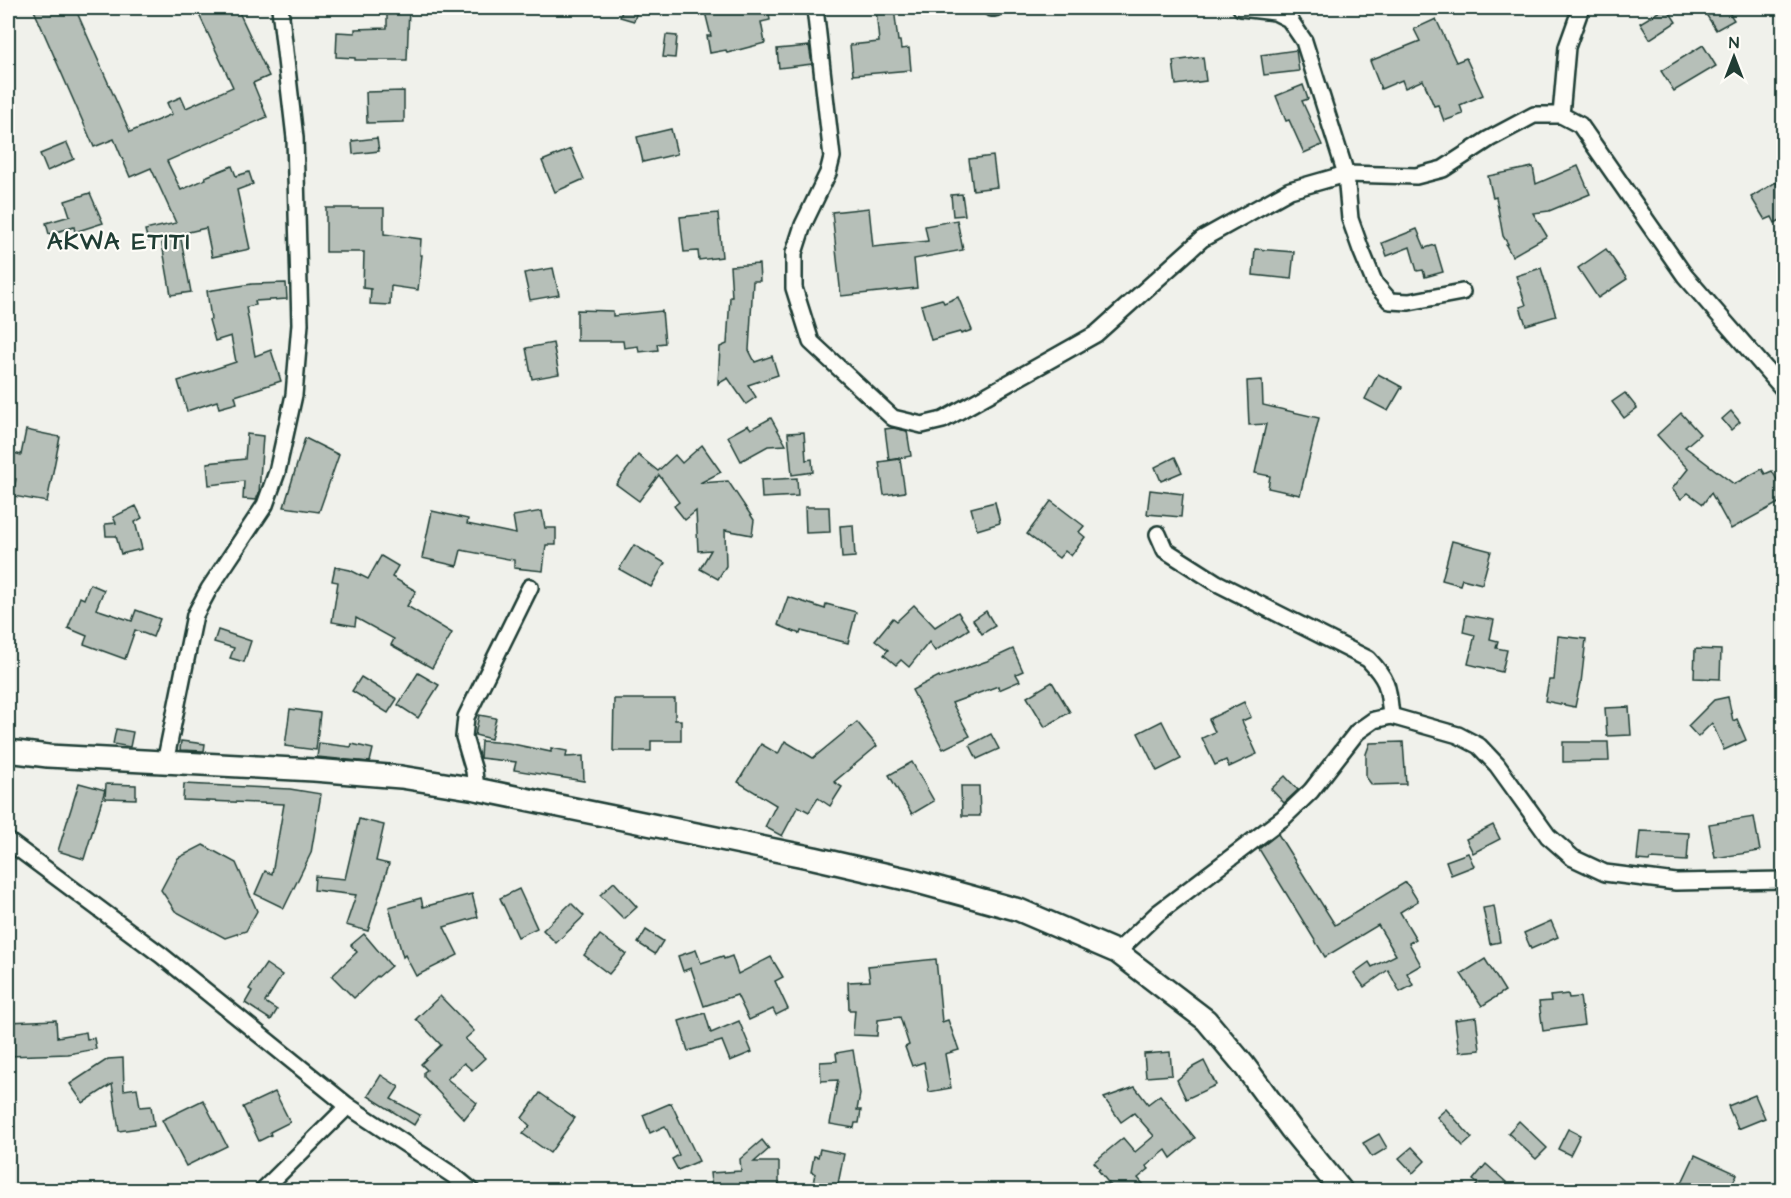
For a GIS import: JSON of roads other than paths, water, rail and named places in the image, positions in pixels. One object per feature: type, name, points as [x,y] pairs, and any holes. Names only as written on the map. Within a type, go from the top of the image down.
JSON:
[{"type":"main road","points":[[8,751],[48,756],[314,770],[401,777],[476,789],[910,880],[1019,910],[1117,952],[1206,1020],[1341,1191]]},
{"type":"street","points":[[165,763],[195,615],[209,589],[266,506],[278,472],[294,395],[300,324],[295,138],[280,8]]},
{"type":"street","points":[[814,8],[832,157],[828,173],[803,225],[794,254],[794,288],[811,342],[893,418],[922,425],[943,420],[1096,334],[1202,239],[1290,190],[1346,174],[1416,176],[1443,169],[1489,139],[1534,115],[1560,115],[1580,125],[1685,276],[1784,390]]},
{"type":"street","points":[[1241,8],[1275,12],[1289,19],[1304,41],[1346,174],[1350,219],[1375,284],[1390,301],[1409,302],[1462,292]]},
{"type":"street","points":[[1560,115],[1567,48],[1581,8]]},
{"type":"street","points":[[1158,534],[1165,550],[1217,583],[1368,659],[1383,675],[1388,687],[1391,716]]},
{"type":"street","points":[[476,789],[474,771],[464,737],[466,717],[530,587]]},
{"type":"street","points":[[1117,952],[1158,913],[1283,818],[1311,791],[1357,732],[1374,720],[1391,716],[1458,735],[1479,746],[1497,765],[1548,836],[1573,858],[1605,873],[1676,882],[1784,880]]},
{"type":"street","points":[[8,841],[161,954],[348,1106],[454,1176],[471,1191]]},
{"type":"street","points":[[263,1191],[348,1106]]},
{"type":"district","name":"AKWA ETITI","points":[[119,242]]}]
